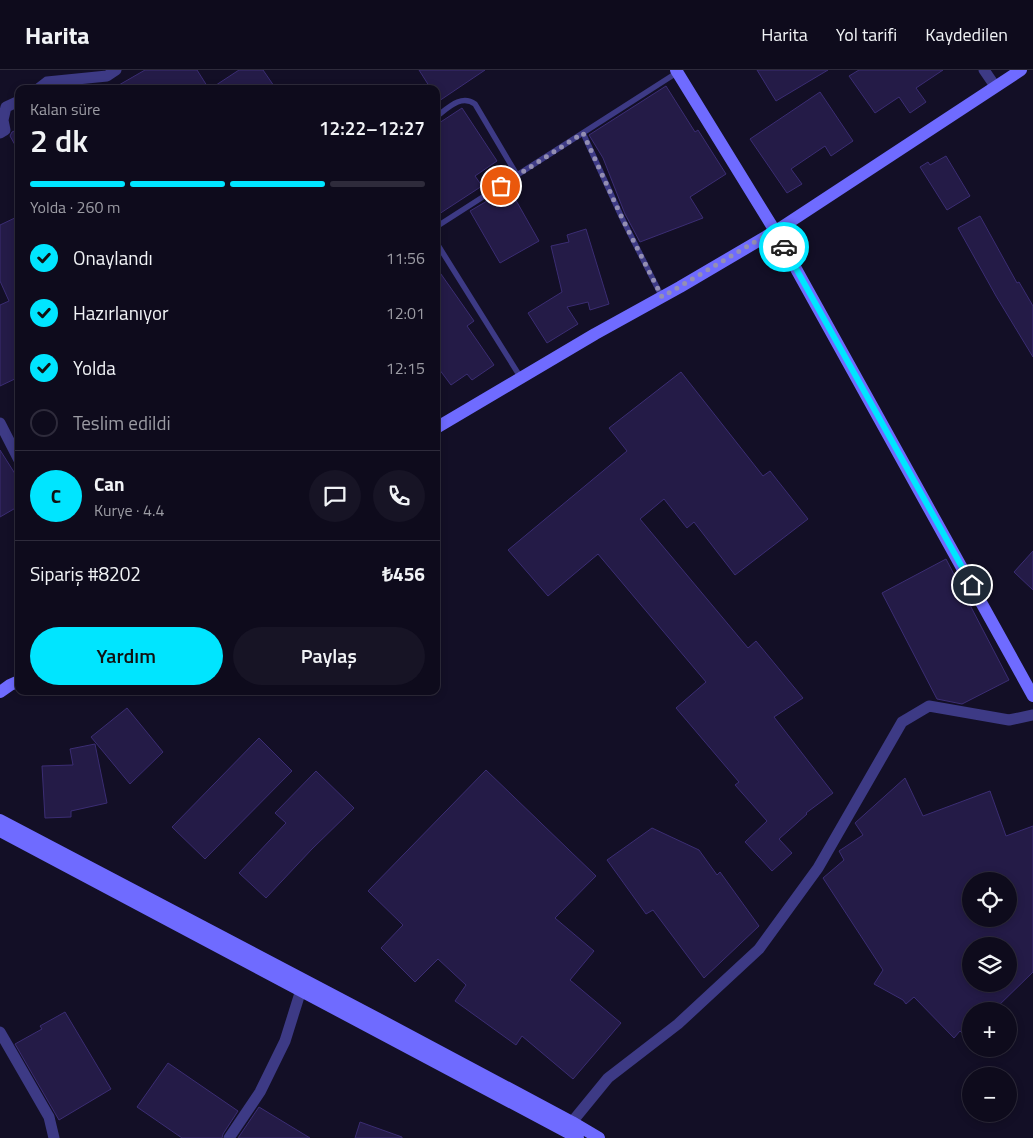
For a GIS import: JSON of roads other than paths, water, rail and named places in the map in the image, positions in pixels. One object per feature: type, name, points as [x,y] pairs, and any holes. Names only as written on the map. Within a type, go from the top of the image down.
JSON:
[{"type":"street","points":[[43,85],[47,82],[107,76],[116,70]]},
{"type":"street","points":[[984,70],[995,86]]},
{"type":"street","points":[[440,426],[775,230],[1021,70]]},
{"type":"street","points":[[677,71],[775,230],[1033,696]]},
{"type":"street","points":[[0,133],[5,130],[3,120],[6,107],[15,102]]},
{"type":"street","points":[[0,423],[15,452]]},
{"type":"street","points":[[0,692],[15,683]]},
{"type":"street","points":[[572,1122],[608,1078],[678,1024],[759,949],[818,868],[902,722],[929,706],[1009,720],[1033,715]]},
{"type":"street","points":[[0,820],[382,1021],[599,1138]]},
{"type":"street","points":[[0,831],[578,1138]]},
{"type":"street","points":[[228,1138],[260,1092],[285,1041],[301,990]]},
{"type":"street","points":[[0,1032],[49,1117],[54,1138]]},
{"type":"lane","points":[[440,224],[677,71]]},
{"type":"lane","points":[[440,114],[460,100],[472,101],[517,175]]},
{"type":"lane","points":[[583,133],[622,218],[662,297]]},
{"type":"lane","points":[[440,248],[521,378]]}]
